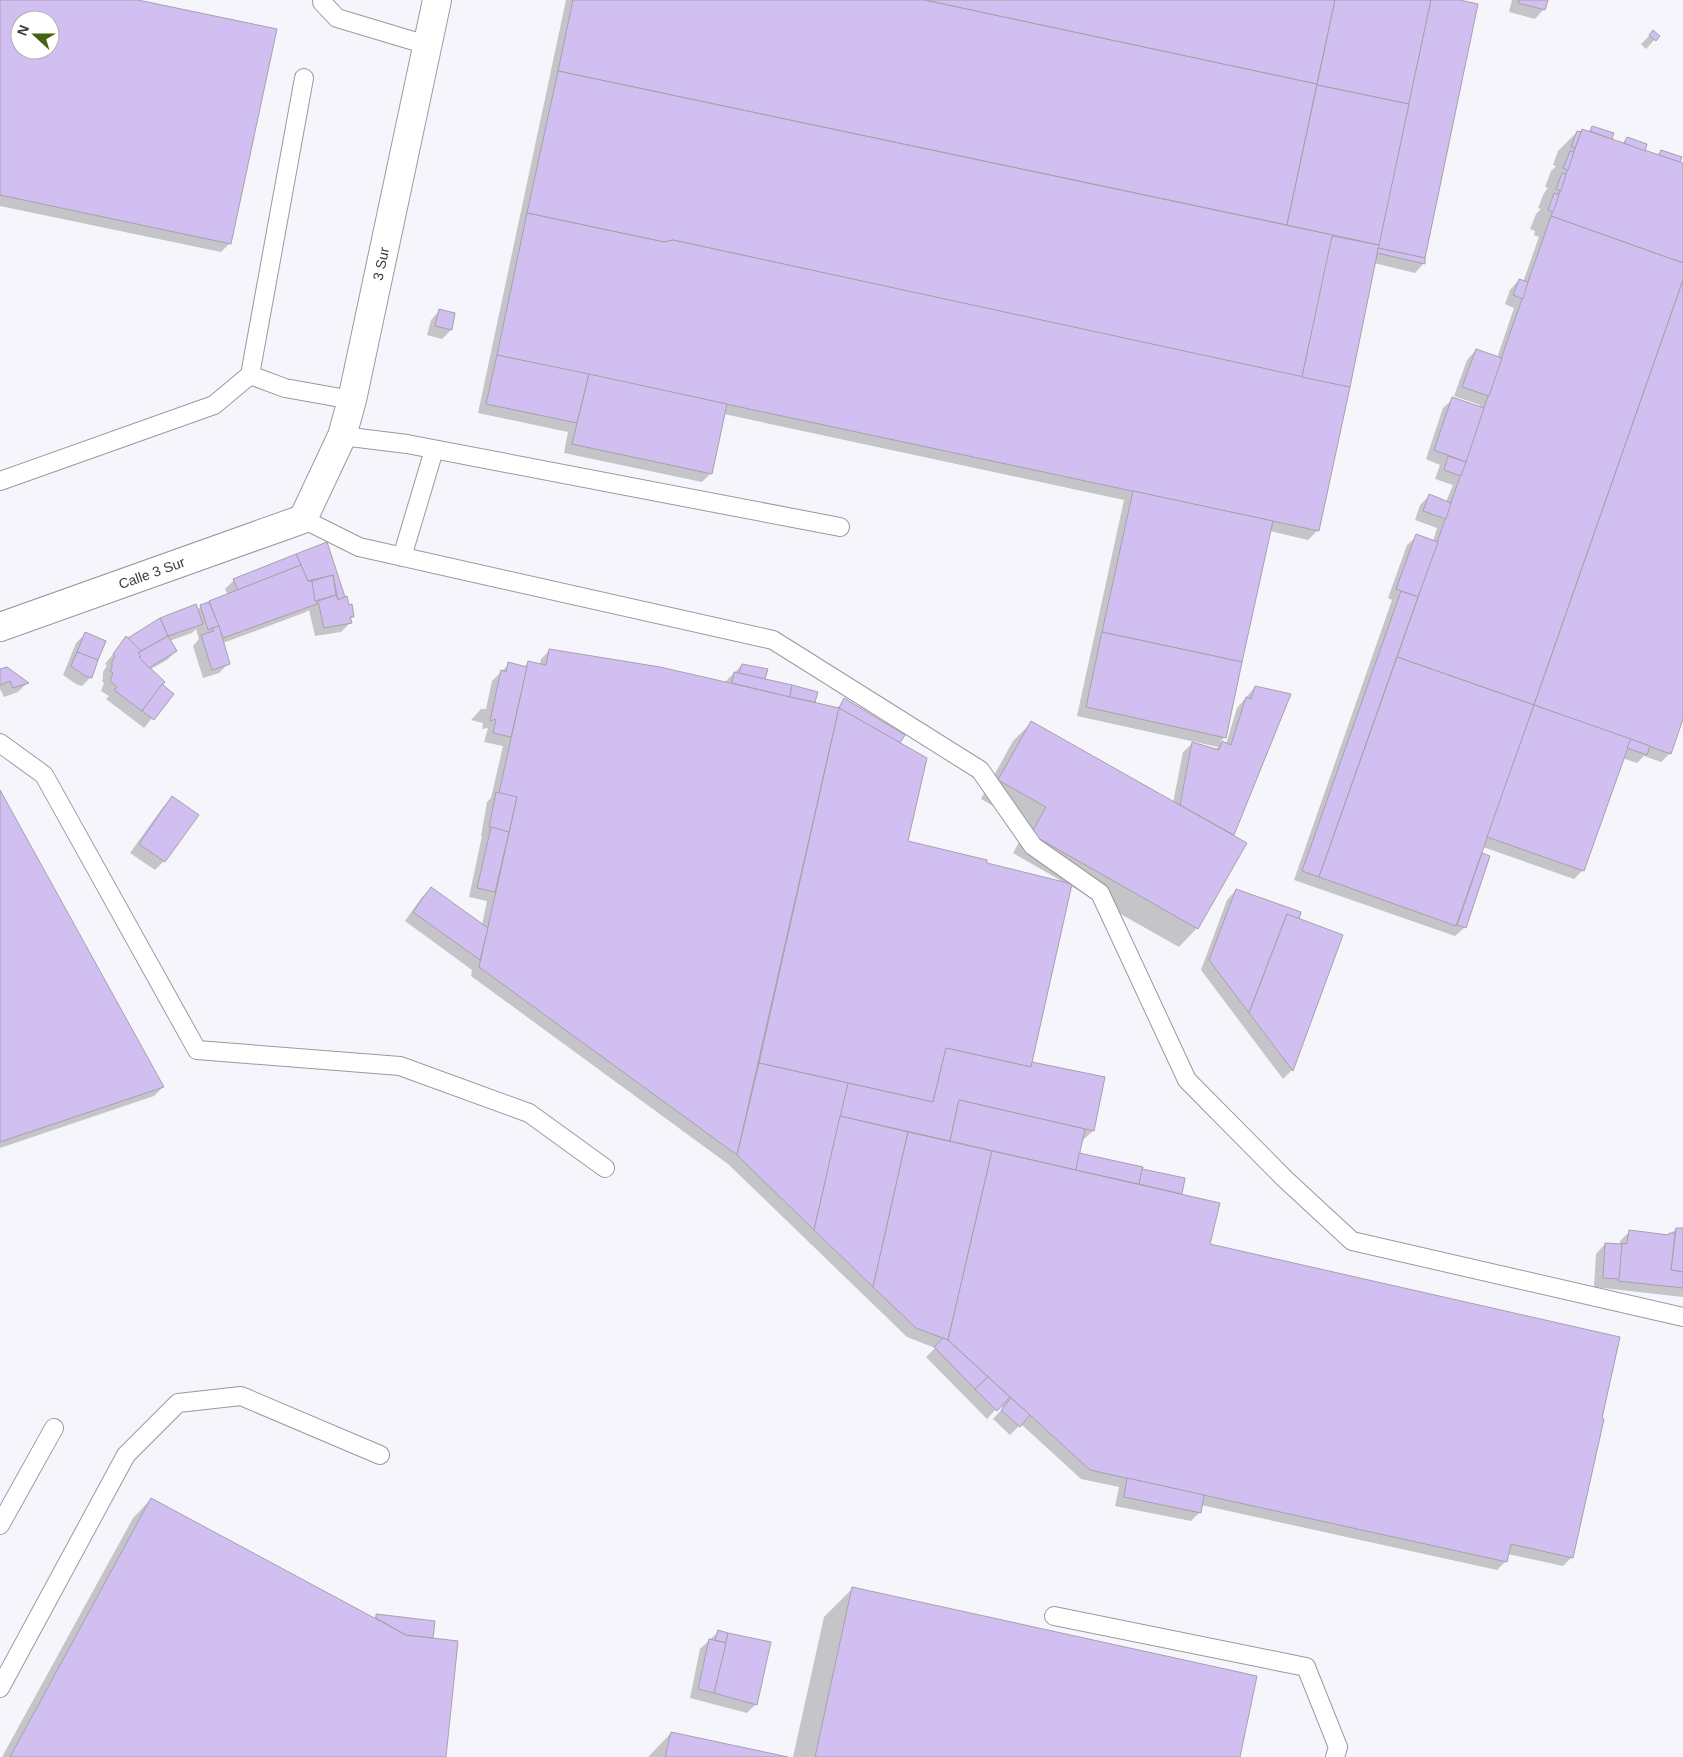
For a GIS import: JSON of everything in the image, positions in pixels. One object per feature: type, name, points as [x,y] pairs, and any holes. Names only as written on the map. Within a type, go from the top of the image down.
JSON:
[{"type":"street","name":"3 Sur","points":[[303,519],[342,436],[352,400],[437,0]]},
{"type":"street","name":"Calle 3 Sur","points":[[0,627],[303,519]]},
{"type":"lane","points":[[322,0],[336,18],[428,44]]},
{"type":"lane","points":[[0,481],[214,406],[250,375],[304,78]]},
{"type":"lane","points":[[250,375],[285,388],[352,400]]},
{"type":"lane","points":[[342,436],[434,450],[840,527]]},
{"type":"lane","points":[[402,557],[434,450]]},
{"type":"lane","points":[[303,519],[359,547],[773,640],[980,770],[1033,846],[1100,893],[1187,1080],[1285,1179],[1352,1241],[1683,1317]]},
{"type":"lane","points":[[0,743],[44,775],[197,1050],[400,1066],[529,1113],[605,1168]]},
{"type":"lane","points":[[0,1688],[126,1455],[178,1402],[241,1396],[380,1455]]},
{"type":"lane","points":[[0,1525],[54,1428]]},
{"type":"lane","points":[[1054,1616],[1306,1667],[1338,1746],[1335,1757]]},
{"type":"building","points":[[0,0],[138,0],[277,29],[231,244],[0,195]]},
{"type":"building","points":[[573,0],[925,0],[1317,84],[1287,225],[558,71]]},
{"type":"building","points":[[925,0],[1335,0],[1317,84]]},
{"type":"building","points":[[1335,0],[1431,0],[1409,104],[1317,85]]},
{"type":"building","points":[[1431,0],[1460,0],[1478,4],[1425,258],[1378,248]]},
{"type":"building","points":[[1519,0],[1548,0],[1545,10],[1518,3]]},
{"type":"building","points":[[1653,30],[1660,36],[1656,41],[1649,35]]},
{"type":"building","points":[[558,71],[1333,235],[1302,377],[673,240],[664,242],[527,213]]},
{"type":"building","points":[[1317,85],[1409,104],[1379,245],[1287,225]]},
{"type":"building","points":[[1592,126],[1614,133],[1612,139],[1590,131]]},
{"type":"building","points":[[1582,129],[1683,163],[1683,263],[1551,216]]},
{"type":"building","points":[[1577,131],[1581,132],[1575,148],[1571,147]]},
{"type":"building","points":[[1627,137],[1647,144],[1645,151],[1624,143]]},
{"type":"building","points":[[1661,150],[1682,157],[1680,162],[1659,155]]},
{"type":"building","points":[[1570,151],[1574,152],[1568,170],[1563,168]]},
{"type":"building","points":[[1562,173],[1566,174],[1561,191],[1556,189]]},
{"type":"building","points":[[1554,193],[1559,195],[1553,212],[1548,210]]},
{"type":"building","points":[[527,213],[664,242],[673,240],[1350,387],[1319,531],[497,355]]},
{"type":"building","points":[[1551,216],[1683,263],[1683,280],[1534,705],[1397,657]]},
{"type":"building","points":[[1332,236],[1379,245],[1350,387],[1302,377]]},
{"type":"building","points":[[1378,248],[1425,258],[1425,264],[1377,253]]},
{"type":"building","points":[[1519,279],[1528,282],[1523,299],[1513,295]]},
{"type":"building","points":[[1683,280],[1683,719],[1671,754],[1534,705]]},
{"type":"building","points":[[439,309],[455,313],[452,330],[435,326]]},
{"type":"building","points":[[1476,349],[1502,358],[1489,396],[1462,387]]},
{"type":"building","points":[[497,355],[589,374],[577,423],[486,404]]},
{"type":"building","points":[[589,374],[727,404],[712,474],[572,444]]},
{"type":"building","points":[[1452,397],[1484,408],[1466,462],[1434,450]]},
{"type":"building","points":[[1448,456],[1466,462],[1461,476],[1444,470]]},
{"type":"building","points":[[1133,491],[1273,521],[1242,662],[1102,632]]},
{"type":"building","points":[[1429,494],[1451,503],[1446,519],[1423,511]]},
{"type":"building","points":[[1416,534],[1438,542],[1418,597],[1396,589]]},
{"type":"building","points":[[327,542],[345,597],[338,600],[333,575],[308,581],[296,554]]},
{"type":"building","points":[[296,554],[301,565],[238,590],[233,579]]},
{"type":"building","points":[[301,565],[308,581],[312,581],[317,604],[223,638],[209,601]]},
{"type":"building","points":[[333,575],[336,595],[315,601],[312,581]]},
{"type":"building","points":[[1401,591],[1418,597],[1319,877],[1302,871]]},
{"type":"building","points":[[336,595],[338,600],[347,596],[349,605],[352,604],[354,617],[350,617],[352,623],[324,628],[318,601]]},
{"type":"building","points":[[209,602],[219,626],[208,630],[200,605]]},
{"type":"building","points":[[196,604],[203,624],[168,636],[160,618]]},
{"type":"building","points":[[160,618],[168,636],[141,651],[128,638]]},
{"type":"building","points":[[219,626],[230,664],[212,670],[201,635],[214,631],[212,628]]},
{"type":"building","points":[[85,632],[106,641],[98,660],[77,652]]},
{"type":"building","points":[[1102,632],[1242,662],[1226,738],[1086,707]]},
{"type":"building","points":[[126,636],[141,651],[138,653],[141,656],[139,657],[165,682],[142,711],[114,690],[117,687],[110,681],[113,673],[110,671],[115,656],[113,654]]},
{"type":"building","points":[[168,636],[177,651],[149,668],[139,657],[141,656],[138,653]]},
{"type":"building","points":[[549,649],[660,667],[839,708],[737,1155],[479,967],[517,797],[499,793],[528,661],[546,665]]},
{"type":"building","points":[[77,652],[98,660],[92,678],[85,676],[71,666]]},
{"type":"building","points":[[1397,657],[1534,705],[1456,926],[1319,877]]},
{"type":"building","points":[[508,662],[527,667],[511,737],[493,733],[496,719],[490,721],[501,670],[506,672]]},
{"type":"building","points":[[742,664],[768,669],[765,679],[739,673]]},
{"type":"building","points":[[7,667],[29,683],[13,688],[10,681],[0,685],[0,669]]},
{"type":"building","points":[[734,672],[792,685],[790,697],[732,683]]},
{"type":"building","points":[[162,684],[174,694],[154,720],[142,711]]},
{"type":"building","points":[[792,685],[818,692],[815,702],[790,697]]},
{"type":"building","points":[[1255,686],[1291,694],[1234,835],[1180,805],[1192,742],[1219,750],[1222,741],[1231,745],[1246,697],[1251,699]]},
{"type":"building","points":[[844,698],[905,735],[900,743],[839,708]]},
{"type":"building","points":[[1534,705],[1631,739],[1584,871],[1487,837]]},
{"type":"building","points":[[839,708],[927,758],[908,841],[987,860],[987,863],[1072,884],[1031,1067],[946,1048],[933,1102],[759,1063]]},
{"type":"building","points":[[1031,721],[1247,843],[1198,929],[1031,834],[1046,807],[998,780]]},
{"type":"building","points":[[1631,739],[1650,746],[1647,755],[1627,748]]},
{"type":"building","points":[[0,790],[164,1087],[0,1142]]},
{"type":"building","points":[[496,792],[517,797],[509,832],[489,827]]},
{"type":"building","points":[[172,796],[199,815],[165,862],[139,844]]},
{"type":"building","points":[[491,827],[509,832],[495,892],[477,888]]},
{"type":"building","points":[[1482,853],[1490,856],[1466,928],[1457,925]]},
{"type":"building","points":[[431,887],[488,928],[480,960],[413,912]]},
{"type":"building","points":[[1236,889],[1301,912],[1299,919],[1287,914],[1249,1013],[1209,960]]},
{"type":"building","points":[[1287,914],[1343,935],[1293,1071],[1249,1013]]},
{"type":"building","points":[[946,1048],[1031,1067],[1032,1062],[1105,1077],[1094,1131],[959,1100],[950,1141],[840,1116],[848,1083],[933,1102]]},
{"type":"building","points":[[759,1063],[848,1083],[814,1230],[737,1155]]},
{"type":"building","points":[[959,1100],[1085,1129],[1076,1170],[950,1141]]},
{"type":"building","points":[[840,1116],[908,1132],[873,1287],[814,1230]]},
{"type":"building","points":[[908,1132],[992,1151],[948,1340],[916,1328],[873,1287]]},
{"type":"building","points":[[992,1151],[1220,1203],[1210,1244],[1620,1337],[1573,1558],[1511,1544],[1507,1562],[1090,1470],[948,1340]]},
{"type":"building","points":[[1079,1153],[1143,1167],[1139,1184],[1076,1170]]},
{"type":"building","points":[[1142,1169],[1185,1178],[1182,1194],[1139,1184]]},
{"type":"building","points":[[1676,1228],[1683,1228],[1683,1272],[1671,1270]]},
{"type":"building","points":[[1629,1230],[1669,1235],[1669,1233],[1675,1233],[1671,1270],[1683,1272],[1683,1288],[1618,1281],[1622,1243],[1627,1244]]},
{"type":"building","points":[[1605,1243],[1622,1244],[1619,1279],[1603,1278]]},
{"type":"building","points":[[943,1338],[948,1340],[988,1377],[975,1389],[934,1347]]},
{"type":"building","points":[[988,1377],[1010,1397],[997,1411],[975,1389]]},
{"type":"building","points":[[1011,1398],[1030,1415],[1020,1427],[1001,1410]]},
{"type":"building","points":[[1127,1478],[1204,1495],[1201,1513],[1124,1497]]},
{"type":"building","points":[[151,1498],[406,1635],[458,1641],[446,1757],[10,1757]]},
{"type":"building","points":[[852,1587],[1257,1676],[1240,1757],[815,1757]]},
{"type":"building","points":[[376,1614],[435,1621],[433,1638],[406,1635],[376,1618]]},
{"type":"building","points":[[718,1630],[728,1633],[726,1643],[715,1640]]},
{"type":"building","points":[[728,1633],[771,1642],[757,1705],[714,1693]]},
{"type":"building","points":[[709,1639],[726,1643],[714,1693],[698,1689]]},
{"type":"building","points":[[671,1732],[788,1757],[665,1757]]}]
